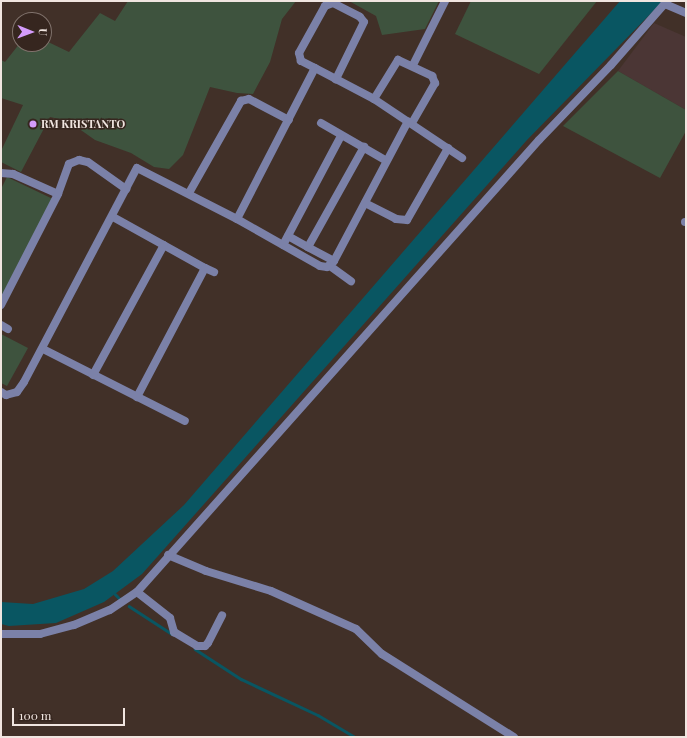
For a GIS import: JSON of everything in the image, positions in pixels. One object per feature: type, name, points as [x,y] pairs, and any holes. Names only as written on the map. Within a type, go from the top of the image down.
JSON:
[{"type":"street","points":[[413,65],[445,1]]},
{"type":"street","points":[[1,634],[40,634],[74,625],[110,610],[137,592],[168,555],[539,140],[611,65],[666,2],[686,13]]},
{"type":"street","points":[[336,79],[364,22],[360,17],[333,3],[325,6],[299,53],[301,61],[336,79],[374,98],[462,158]]},
{"type":"street","points":[[1,392],[6,394],[17,392],[44,349],[138,168],[189,193],[320,266],[332,263],[365,203],[386,160],[436,80],[413,65],[401,60],[395,62],[374,98]]},
{"type":"street","points":[[237,219],[315,68]]},
{"type":"street","points":[[189,193],[240,101],[249,100],[289,120]]},
{"type":"street","points":[[321,123],[341,136],[386,160]]},
{"type":"street","points":[[284,245],[341,136]]},
{"type":"street","points":[[308,247],[364,147]]},
{"type":"street","points":[[365,203],[396,219],[407,220],[448,148]]},
{"type":"street","points":[[1,305],[58,194],[70,164],[79,160],[88,162],[126,189]]},
{"type":"street","points":[[1,174],[13,174],[58,194]]},
{"type":"street","points":[[113,217],[214,272]]},
{"type":"street","points":[[288,236],[332,263],[351,281]]},
{"type":"street","points":[[93,375],[164,245]]},
{"type":"street","points":[[137,397],[205,268]]},
{"type":"street","points":[[44,349],[185,421]]},
{"type":"street","points":[[168,555],[206,571],[271,591],[356,629],[382,654],[514,737]]},
{"type":"street","points":[[137,592],[170,618],[174,632],[197,646],[205,646],[208,643],[222,615]]},
{"type":"shaded area","points":[[654,23],[686,37],[686,110],[618,71]]},
{"type":"green space","points":[[128,1],[296,1],[282,19],[270,62],[253,94],[237,93],[210,87],[183,155],[169,169],[154,167],[131,153],[95,140],[68,121],[50,117],[21,172],[1,162],[1,151],[23,105],[1,98],[1,60],[5,62],[13,52],[52,52],[52,44],[69,52],[100,13],[115,21]]},
{"type":"green space","points":[[349,1],[439,1],[425,29],[382,35],[376,16]]},
{"type":"green space","points":[[471,1],[597,1],[539,74],[455,34]]},
{"type":"green space","points":[[618,71],[686,110],[686,131],[660,178],[563,126]]},
{"type":"green space","points":[[7,177],[55,200],[1,304],[1,189]]},
{"type":"green space","points":[[1,334],[28,348],[7,386],[1,383]]},
{"type":"water","points":[[620,1],[663,1],[527,140],[142,574],[104,602],[56,623],[9,626],[1,624],[1,602],[33,604],[84,589],[113,571],[184,505]]},
{"type":"waterway","points":[[115,594],[119,598]]},
{"type":"waterway","points":[[129,606],[172,634]]},
{"type":"waterway","points":[[195,649],[241,679],[318,715],[355,737]]},
{"type":"place","name":"RM KRISTANTO","points":[[33,124]]}]
